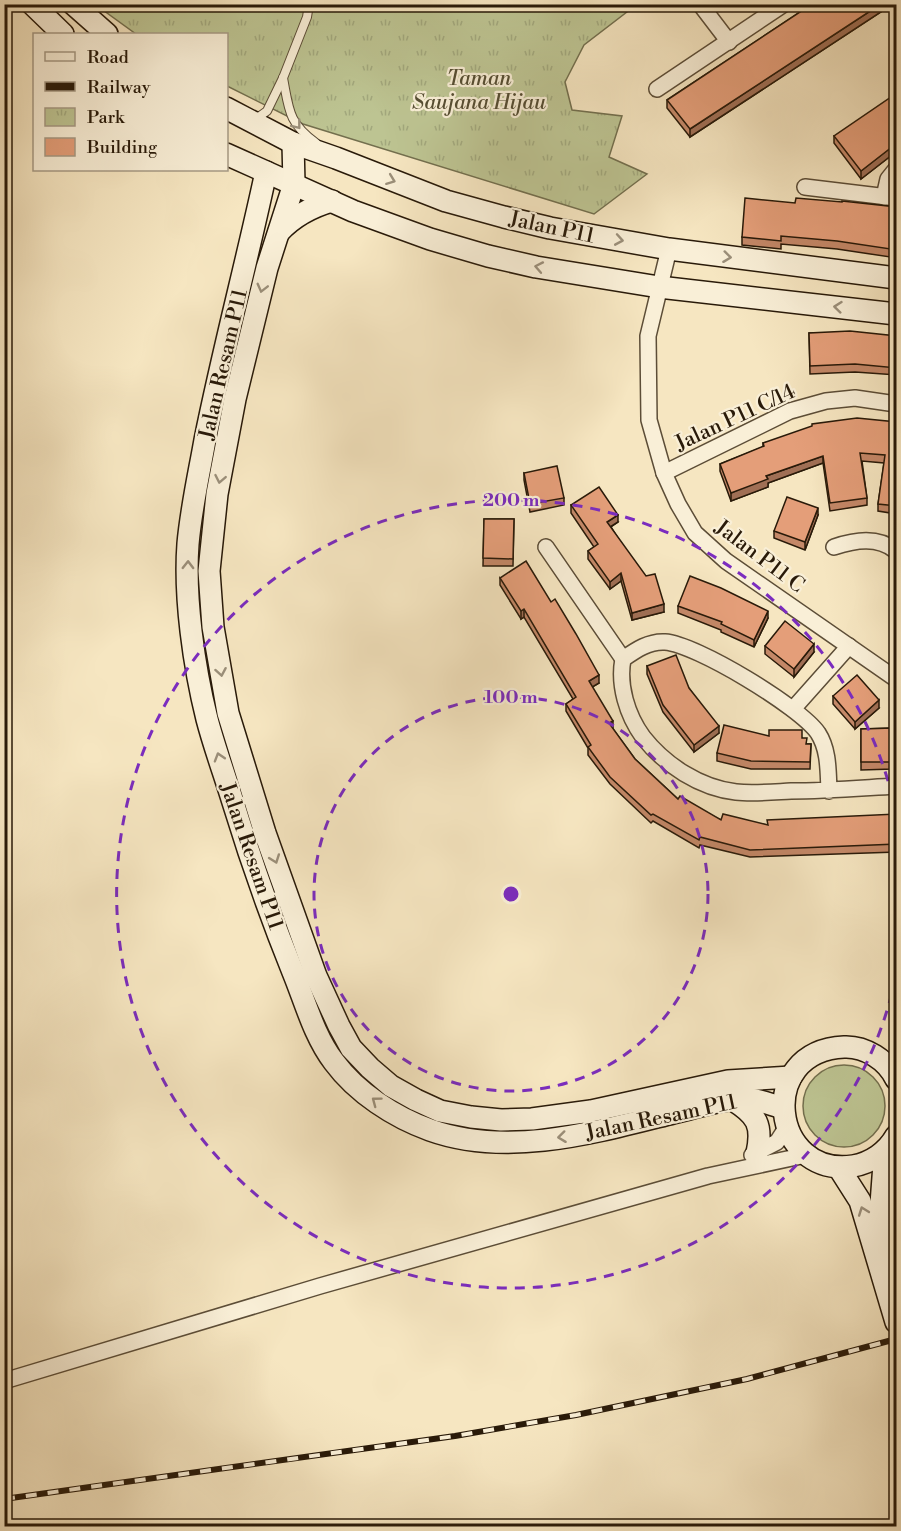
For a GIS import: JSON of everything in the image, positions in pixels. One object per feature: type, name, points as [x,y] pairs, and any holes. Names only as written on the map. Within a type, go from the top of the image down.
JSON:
[{"type":"main road","points":[[32,4],[62,33]]},
{"type":"main road","points":[[73,4],[106,33]]},
{"type":"main road","name":"Jalan P11","points":[[228,109],[293,143],[446,201],[504,218],[669,249],[897,278]]},
{"type":"main road","points":[[266,172],[293,143]]},
{"type":"main road","name":"Jalan Resam P11","points":[[293,143],[294,184],[267,268],[238,388],[217,494],[209,571],[213,627],[228,713],[265,833],[316,976],[351,1048],[391,1086],[416,1100],[440,1111],[471,1118],[501,1120],[531,1119],[591,1111],[728,1081],[791,1077]]},
{"type":"main road","points":[[228,155],[247,177],[255,198],[256,214]]},
{"type":"main road","name":"Jalan P11","points":[[228,155],[332,201],[430,239],[488,256],[536,267],[659,287],[897,314]]},
{"type":"main road","name":"Jalan Resam P11","points":[[266,172],[214,395],[195,490],[187,571],[191,629],[207,718],[244,840],[276,930],[320,1037],[333,1061],[379,1104],[433,1131],[468,1139],[533,1141],[595,1132],[733,1100],[749,1099],[784,1118]]},
{"type":"main road","points":[[279,232],[290,220],[332,201]]},
{"type":"main road","points":[[891,1144],[864,1164],[839,1168],[822,1164],[806,1155],[784,1118],[785,1092],[791,1077],[802,1063],[816,1053],[833,1048],[850,1047],[867,1051],[881,1060],[897,1079]]},
{"type":"main road","points":[[733,1100],[749,1110],[756,1120],[761,1135],[757,1153]]},
{"type":"main road","points":[[891,1144],[881,1204],[882,1258],[897,1322]]},
{"type":"main road","points":[[839,1168],[860,1202],[882,1258],[897,1283]]},
{"type":"street","points":[[700,4],[729,42]]},
{"type":"street","points":[[657,89],[784,4]]},
{"type":"street","points":[[805,187],[890,197],[888,179],[897,170]]},
{"type":"street","name":"Jalan P11 C","points":[[669,249],[648,336],[649,420],[664,473],[695,533],[726,561],[897,678]]},
{"type":"street","name":"Jalan P11 C/14","points":[[664,473],[790,411],[826,400],[855,398],[897,404]]},
{"type":"street","points":[[834,547],[855,540],[891,546],[897,551]]},
{"type":"street","points":[[546,547],[623,659],[621,673],[627,707],[636,727],[668,763],[714,787],[736,792],[828,791],[897,786]]},
{"type":"street","points":[[623,659],[649,644],[665,642],[682,646],[745,677],[793,709],[817,732],[824,745],[827,759],[828,791]]},
{"type":"street","points":[[793,709],[849,646]]},
{"type":"street","points":[[708,1176],[777,1143],[784,1118]]},
{"type":"street","points":[[4,1380],[320,1286],[708,1176],[806,1155]]},
{"type":"lane","points":[[248,120],[261,116],[267,111],[283,78],[307,17],[309,4]]},
{"type":"lane","points":[[283,78],[290,115],[305,135],[336,158]]},
{"type":"green space","name":"Taman Saujana Hijau","points":[[96,5],[636,5],[584,45],[565,82],[572,110],[622,116],[609,157],[647,174],[594,214],[303,124],[228,86],[228,33],[135,33]]},
{"type":"green space","points":[[844,1065],[860,1068],[873,1077],[882,1090],[885,1106],[882,1122],[873,1135],[860,1144],[844,1147],[828,1144],[815,1135],[806,1122],[803,1106],[806,1090],[815,1077],[828,1068]]},
{"type":"building","points":[[812,4],[881,4],[690,129],[667,100]]},
{"type":"building","points":[[897,93],[897,143],[861,171],[834,136]]},
{"type":"building","points":[[745,198],[795,203],[796,198],[897,207],[897,250],[781,236],[781,241],[742,237]]},
{"type":"building","points":[[850,331],[897,336],[897,368],[855,364],[810,366],[809,333]]},
{"type":"building","points":[[857,418],[897,422],[897,506],[878,504],[885,455],[860,453],[867,498],[830,503],[823,456],[766,476],[768,479],[731,493],[720,464],[764,446],[763,443],[812,426],[812,424]]},
{"type":"building","points":[[557,466],[564,498],[530,504],[524,473]]},
{"type":"building","points":[[599,487],[618,515],[607,522],[646,576],[655,574],[664,604],[632,613],[621,573],[610,582],[588,551],[598,544],[571,505]]},
{"type":"building","points":[[787,497],[818,508],[805,542],[774,531]]},
{"type":"building","points":[[484,519],[514,519],[513,559],[483,558]]},
{"type":"building","points":[[526,561],[551,602],[555,599],[599,675],[589,681],[613,721],[609,723],[635,759],[678,799],[680,796],[721,820],[723,814],[768,825],[767,820],[897,814],[897,844],[750,850],[700,837],[699,840],[653,814],[651,815],[610,777],[588,747],[591,745],[566,704],[576,697],[524,609],[521,611],[500,578]]},
{"type":"building","points":[[690,576],[768,611],[754,640],[721,624],[722,622],[678,606]]},
{"type":"building","points":[[785,621],[814,644],[794,669],[765,646]]},
{"type":"building","points":[[676,655],[689,688],[719,726],[694,745],[663,705],[647,666]]},
{"type":"building","points":[[857,675],[879,700],[855,722],[833,696]]},
{"type":"building","points":[[724,725],[769,736],[769,730],[802,730],[802,738],[807,738],[806,744],[811,744],[810,762],[751,761],[717,753]]},
{"type":"building","points":[[893,728],[893,762],[861,762],[861,729]]},
{"type":"railway","points":[[4,1499],[455,1436],[576,1415],[747,1379],[896,1339]]}]
